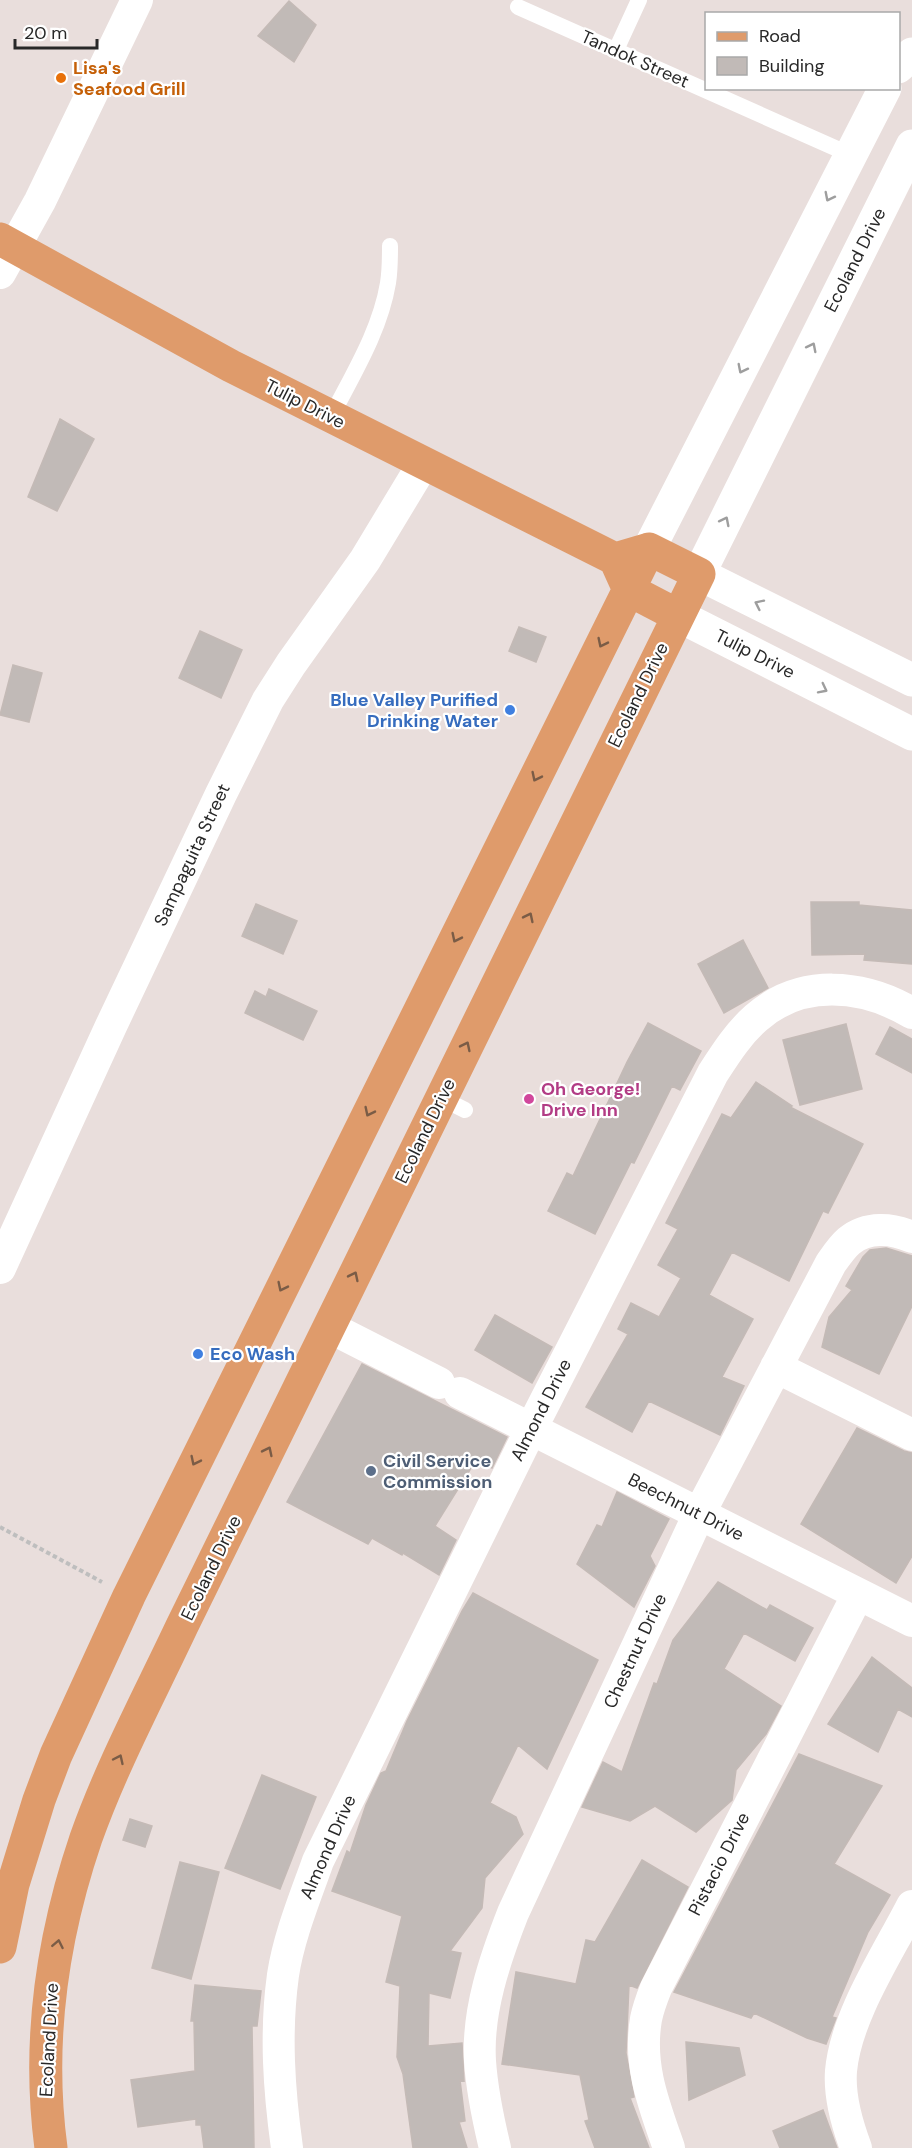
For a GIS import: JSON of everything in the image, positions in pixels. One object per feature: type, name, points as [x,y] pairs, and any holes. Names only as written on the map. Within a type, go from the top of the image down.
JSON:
[{"type":"main road","points":[[900,65],[912,54]]},
{"type":"main road","points":[[0,1947],[13,1884],[39,1800],[56,1755],[129,1596],[628,590],[884,90]]},
{"type":"main road","name":"Ecoland Drive","points":[[51,2148],[46,2109],[47,2019],[58,1939],[86,1838],[112,1775],[177,1636],[329,1328],[453,1104],[677,615],[912,146]]},
{"type":"main road","name":"Tulip Drive","points":[[5,253],[615,559]]},
{"type":"main road","points":[[628,590],[615,559],[649,549],[912,680]]},
{"type":"main road","name":"Tulip Drive","points":[[628,590],[912,734]]},
{"type":"street","points":[[5,253],[39,201],[137,0]]},
{"type":"street","name":"Sampaguita Street","points":[[0,1268],[116,1015],[268,700],[365,560],[423,464]]},
{"type":"street","name":"Almond Drive","points":[[286,2148],[280,2099],[278,2032],[284,1973],[298,1915],[318,1861],[531,1429],[713,1072],[732,1044],[756,1018],[778,1002],[806,991],[841,988],[871,995],[912,1013]]},
{"type":"street","name":"Chestnut Drive","points":[[495,2148],[484,2103],[480,2058],[484,2005],[495,1958],[518,1902],[699,1514],[831,1263],[849,1241],[872,1230],[898,1231],[912,1237]]},
{"type":"street","name":"Beechnut Drive","points":[[329,1328],[912,1621]]},
{"type":"street","points":[[776,1367],[912,1435]]},
{"type":"street","name":"Pistacio Drive","points":[[669,2148],[648,2086],[644,2056],[646,2019],[656,1988],[858,1594]]},
{"type":"street","points":[[856,2148],[842,2102],[841,2072],[847,2040],[862,2003],[912,1906]]},
{"type":"lane","points":[[616,50],[639,0]]},
{"type":"lane","name":"Tandok Street","points":[[518,7],[705,90]]},
{"type":"lane","name":"Tandok Street","points":[[706,90],[851,155]]},
{"type":"lane","points":[[331,417],[372,335],[383,307],[388,281],[390,246]]},
{"type":"path","points":[[0,1527],[129,1596]]},
{"type":"building","points":[[289,1],[316,25],[294,62],[258,36]]},
{"type":"building","points":[[60,419],[94,439],[57,511],[28,497]]},
{"type":"building","points":[[519,627],[546,637],[536,662],[509,651]]},
{"type":"building","points":[[200,631],[242,650],[221,698],[179,678]]},
{"type":"building","points":[[13,665],[42,673],[29,722],[0,715]]},
{"type":"building","points":[[811,902],[859,902],[859,905],[912,910],[912,964],[864,960],[865,954],[812,955]]},
{"type":"building","points":[[256,904],[297,921],[283,954],[242,936]]},
{"type":"building","points":[[743,940],[768,988],[724,1013],[698,964]]},
{"type":"building","points":[[269,989],[317,1011],[303,1040],[245,1013],[255,991],[266,997]]},
{"type":"building","points":[[648,1023],[701,1051],[680,1090],[672,1086],[634,1163],[631,1162],[595,1234],[548,1211],[567,1173],[573,1176]]},
{"type":"building","points":[[846,1024],[862,1089],[800,1105],[783,1040]]},
{"type":"building","points":[[890,1027],[912,1039],[912,1073],[876,1054]]},
{"type":"building","points":[[756,1082],[792,1106],[790,1107],[863,1144],[828,1213],[823,1211],[789,1281],[732,1252],[709,1295],[753,1319],[722,1377],[744,1386],[720,1435],[649,1401],[632,1432],[586,1407],[628,1334],[618,1329],[631,1303],[659,1317],[681,1278],[658,1265],[678,1229],[666,1223],[722,1114],[731,1118]]},
{"type":"building","points":[[886,1248],[912,1256],[912,1306],[879,1374],[822,1347],[829,1317],[852,1290],[846,1286],[863,1257],[870,1250]]},
{"type":"building","points":[[495,1315],[552,1347],[532,1383],[475,1350]]},
{"type":"building","points":[[362,1364],[507,1437],[492,1468],[476,1460],[435,1526],[456,1540],[439,1575],[403,1553],[402,1555],[372,1538],[368,1544],[287,1502]]},
{"type":"building","points":[[857,1428],[912,1453],[912,1556],[896,1583],[801,1524]]},
{"type":"building","points":[[617,1492],[669,1519],[650,1556],[655,1566],[634,1607],[577,1564],[597,1525],[602,1527]]},
{"type":"building","points":[[718,1582],[767,1610],[770,1605],[813,1628],[795,1661],[744,1633],[724,1669],[781,1706],[766,1734],[736,1770],[732,1800],[696,1832],[655,1806],[630,1821],[582,1807],[603,1762],[622,1772],[654,1683],[657,1684],[673,1640]]},
{"type":"building","points":[[473,1593],[598,1660],[547,1769],[518,1745],[490,1803],[516,1817],[523,1834],[485,1878],[482,1908],[450,1951],[461,1953],[450,1998],[429,1993],[428,2046],[462,2043],[464,2081],[460,2080],[465,2121],[459,2122],[467,2148],[413,2148],[403,2074],[397,2057],[400,1986],[386,1982],[402,1916],[332,1891],[347,1851],[350,1853],[366,1805],[381,1773],[386,1771],[407,1721]]},
{"type":"building","points":[[872,1657],[912,1688],[912,1717],[898,1709],[878,1752],[828,1724]]},
{"type":"building","points":[[799,1754],[882,1786],[834,1864],[890,1895],[868,1932],[832,2017],[836,2018],[826,2044],[807,2038],[754,2013],[751,2018],[674,1992]]},
{"type":"building","points":[[262,1775],[316,1797],[280,1889],[225,1868]]},
{"type":"building","points":[[130,1819],[152,1826],[145,1847],[123,1840]]},
{"type":"building","points":[[642,1860],[688,1887],[637,1988],[629,1985],[626,2053],[634,2097],[630,2098],[649,2148],[595,2148],[585,2121],[589,2120],[580,2075],[502,2064],[516,1972],[576,1984],[586,1940],[595,1942]]},
{"type":"building","points":[[180,1862],[219,1872],[191,1979],[152,1968]]},
{"type":"building","points":[[195,1985],[261,1991],[257,2026],[252,2026],[254,2148],[204,2148],[201,2125],[196,2125],[196,2119],[138,2127],[131,2080],[195,2071],[194,2021],[191,2021]]},
{"type":"building","points":[[686,2042],[739,2048],[745,2075],[689,2100]]},
{"type":"building","points":[[823,2110],[837,2148],[780,2148],[773,2131]]},
{"type":"place","name":"Lisa's Seafood Grill","points":[[61,78]]},
{"type":"place","name":"Blue Valley Purified Drinking Water","points":[[510,710]]},
{"type":"place","name":"Oh George! Drive Inn","points":[[529,1099]]},
{"type":"place","name":"Eco Wash","points":[[198,1354]]},
{"type":"place","name":"Civil Service Commission","points":[[371,1471]]}]
